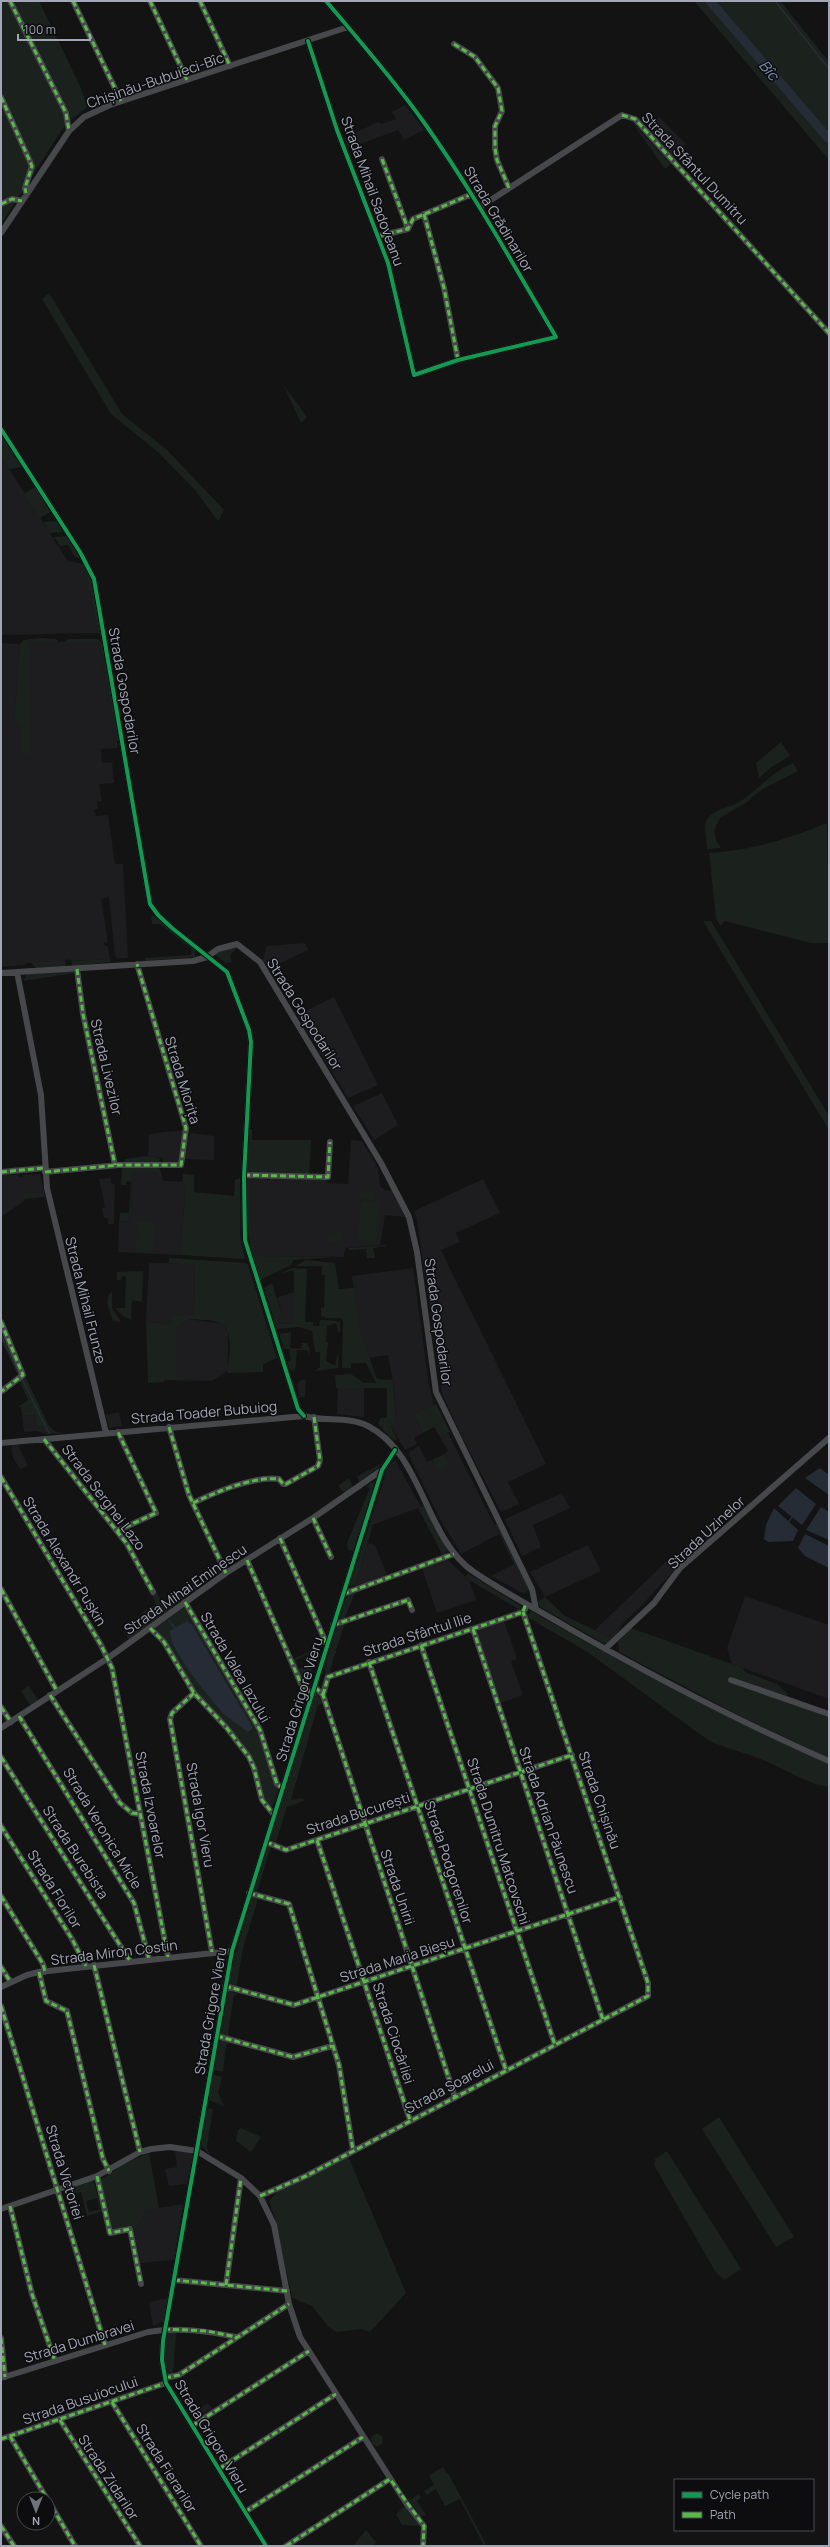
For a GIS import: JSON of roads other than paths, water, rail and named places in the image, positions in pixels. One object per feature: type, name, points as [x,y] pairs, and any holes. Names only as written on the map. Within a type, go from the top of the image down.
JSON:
[{"type":"street","points":[[10,1],[66,113],[69,131]]},
{"type":"street","points":[[73,1],[121,101]]},
{"type":"street","points":[[150,1],[187,80]]},
{"type":"street","points":[[200,1],[230,66]]},
{"type":"street","name":"Strada Grădinarilor","points":[[326,1],[414,108],[472,194],[556,337],[458,360],[414,374]]},
{"type":"street","name":"Chișinău-Bubuieci-Bîc","points":[[1,233],[26,193],[69,131],[91,113],[121,101],[348,27]]},
{"type":"street","name":"Strada Mihail Sadoveanu","points":[[308,41],[337,130],[379,236],[395,284],[406,345],[414,374]]},
{"type":"street","name":"Strada Grădinarilor","points":[[454,44],[475,57],[498,88],[502,111],[495,126],[494,148],[497,160],[509,188]]},
{"type":"street","points":[[1,97],[32,166],[25,188],[26,193]]},
{"type":"street","name":"Strada Sfântul Dumitru","points":[[480,207],[622,115],[631,117],[681,168],[829,334]]},
{"type":"street","points":[[379,236],[408,229],[382,159]]},
{"type":"street","name":"Strada Grădinarilor","points":[[408,229],[413,219],[472,194]]},
{"type":"street","points":[[1,204],[12,199],[22,201]]},
{"type":"street","points":[[424,214],[444,288],[458,360]]},
{"type":"street","name":"Strada Gospodarilor","points":[[1,429],[80,552],[94,579],[150,904],[158,915],[207,957],[218,948],[237,944],[260,962],[378,1156],[404,1205],[415,1238],[436,1392],[530,1586],[536,1609]]},
{"type":"street","points":[[1,973],[193,961],[207,957],[230,976],[250,1036],[244,1175],[244,1229],[248,1250],[298,1408],[304,1416]]},
{"type":"street","name":"Strada Miorița","points":[[117,1165],[180,1166],[186,1134],[137,964]]},
{"type":"street","name":"Strada Livezilor","points":[[77,969],[84,1021],[117,1165]]},
{"type":"street","name":"Strada Mihail Frunze","points":[[17,972],[41,1095],[44,1170],[106,1433]]},
{"type":"street","points":[[244,1175],[328,1177],[330,1142]]},
{"type":"street","points":[[1,1172],[117,1165]]},
{"type":"street","points":[[1,1322],[23,1374],[1,1391]]},
{"type":"street","name":"Strada Toader Bubuiog","points":[[1,1443],[304,1416],[352,1421],[368,1425],[380,1434],[395,1450],[454,1554],[474,1572],[536,1609]]},
{"type":"street","points":[[194,1503],[219,1491],[262,1480],[279,1479],[283,1484],[286,1484],[318,1466],[320,1460],[314,1418]]},
{"type":"street","points":[[169,1427],[181,1471],[226,1573]]},
{"type":"street","points":[[117,1531],[156,1513],[118,1432]]},
{"type":"street","name":"Strada Uzinelor","points":[[605,1649],[654,1603],[680,1568],[829,1438]]},
{"type":"street","name":"Strada Serghei Lazo","points":[[44,1439],[117,1531],[138,1563],[153,1592]]},
{"type":"street","name":"Strada Grigore Vieru","points":[[266,2546],[192,2426],[166,2380],[162,2353],[164,2329],[232,1951],[382,1470],[395,1450]]},
{"type":"street","name":"Strada Mihai Eminescu","points":[[1,1728],[108,1658],[226,1573],[313,1518],[382,1470]]},
{"type":"street","name":"Strada Alexandr Pușkin","points":[[1,1477],[108,1658]]},
{"type":"street","points":[[313,1518],[331,1557]]},
{"type":"street","points":[[280,1538],[328,1645]]},
{"type":"street","points":[[343,1594],[454,1554]]},
{"type":"street","points":[[247,1560],[302,1686],[313,1694]]},
{"type":"street","points":[[1,1588],[57,1691]]},
{"type":"street","points":[[333,1625],[408,1600],[412,1610]]},
{"type":"street","name":"Strada Valea Iazului","points":[[185,1602],[260,1730],[277,1784],[282,1788]]},
{"type":"street","points":[[523,1612],[526,1604]]},
{"type":"street","points":[[536,1609],[605,1649],[737,1718],[829,1761]]},
{"type":"street","name":"Strada Sfântul Ilie","points":[[323,1695],[328,1676],[523,1612]]},
{"type":"street","name":"Strada Chișinău","points":[[523,1612],[649,1985],[648,1996]]},
{"type":"street","points":[[150,1628],[164,1642],[194,1693],[226,1727],[249,1757],[254,1768],[262,1800],[274,1815]]},
{"type":"street","name":"Strada Adrian Păunescu","points":[[472,1629],[603,2020]]},
{"type":"street","name":"Strada Dumitru Matcovschi","points":[[421,1646],[555,2045]]},
{"type":"street","name":"Strada Izvoarelor","points":[[108,1658],[114,1677],[136,1790],[139,1814],[168,1957]]},
{"type":"street","name":"Strada Podgorenilor","points":[[369,1662],[506,2070]]},
{"type":"street","points":[[731,1680],[829,1714]]},
{"type":"street","name":"Strada Unirii","points":[[315,1687],[323,1695],[364,1824],[456,2097]]},
{"type":"street","name":"Strada Igor Vieru","points":[[194,1693],[172,1713],[170,1719],[212,1952]]},
{"type":"street","points":[[50,1695],[120,1803],[132,1813],[139,1814]]},
{"type":"street","points":[[1,1707],[11,1722]]},
{"type":"street","name":"Strada Veronica Micle","points":[[19,1716],[134,1903],[148,1959]]},
{"type":"street","name":"Strada București","points":[[266,1842],[286,1850],[572,1755]]},
{"type":"street","name":"Strada Burebista","points":[[1,1757],[130,1961]]},
{"type":"street","name":"Strada Florilor","points":[[1,1826],[72,1939],[86,1966]]},
{"type":"street","name":"Strada Ciocârliei","points":[[317,1840],[410,2120]]},
{"type":"street","points":[[249,1893],[289,1904],[342,2079],[353,2150]]},
{"type":"street","points":[[1,1896],[43,1964],[42,1972],[46,2001],[67,2011],[103,2159],[109,2171]]},
{"type":"street","name":"Strada Maria Bieșu","points":[[226,1986],[290,2005],[317,1998],[620,1897]]},
{"type":"street","name":"Strada Miron Costin","points":[[1,1986],[10,1981],[42,1972],[148,1959],[232,1951]]},
{"type":"street","points":[[94,1965],[140,2152]]},
{"type":"street","points":[[1,1967],[10,1981]]},
{"type":"street","name":"Strada Soarelui","points":[[260,2196],[306,2176],[648,1996]]},
{"type":"street","name":"Strada Victoriei","points":[[1,2006],[59,2190],[105,2345]]},
{"type":"street","points":[[217,2036],[293,2057],[332,2046]]},
{"type":"street","points":[[1,2209],[97,2176],[109,2171],[140,2152],[170,2148],[197,2150],[241,2178],[260,2196],[274,2225],[289,2304],[300,2337],[390,2479],[424,2526],[422,2546]]},
{"type":"street","points":[[97,2176],[110,2234],[130,2229],[141,2284]]},
{"type":"street","points":[[226,2285],[241,2178]]},
{"type":"street","points":[[10,2206],[32,2294],[55,2361]]},
{"type":"street","points":[[174,2280],[287,2291]]},
{"type":"street","name":"Strada Busuiocului","points":[[1,2439],[112,2402],[179,2375],[289,2304]]},
{"type":"street","name":"Strada Dumbravei","points":[[3,2378],[105,2345],[164,2329],[207,2332],[236,2337]]},
{"type":"street","points":[[1,2338],[3,2378]]},
{"type":"street","points":[[192,2426],[309,2351]]},
{"type":"street","points":[[219,2469],[336,2394]]},
{"type":"street","name":"Strada Fierarilor","points":[[112,2402],[201,2546]]},
{"type":"street","name":"Strada Zidarilor","points":[[60,2420],[74,2445],[140,2546]]},
{"type":"street","points":[[10,2436],[43,2491]]},
{"type":"street","points":[[245,2512],[363,2437]]},
{"type":"street","points":[[286,2546],[390,2479]]},
{"type":"street","points":[[56,2514],[75,2546]]},
{"type":"street","points":[[1,2526],[14,2546]]},
{"type":"waterway","name":"Bîc","points":[[710,1],[829,139]]},
{"type":"waterway","points":[[775,1],[829,69]]},
{"type":"waterway","points":[[1,1335],[19,1374]]},
{"type":"waterway","points":[[22,1379],[49,1433]]},
{"type":"waterway","points":[[789,1521],[792,1517]]},
{"type":"waterway","points":[[169,1621],[175,1628]]}]
